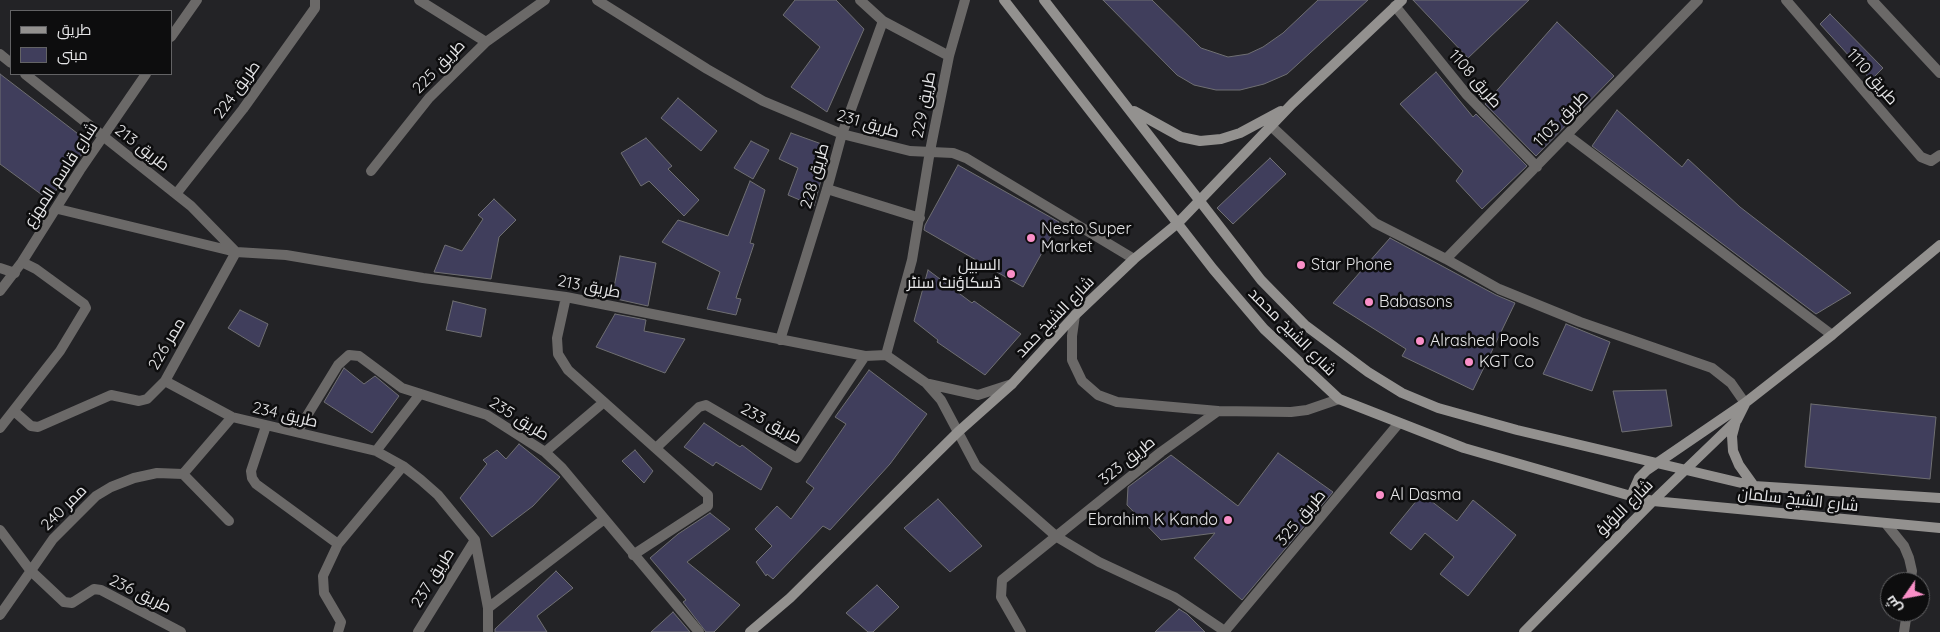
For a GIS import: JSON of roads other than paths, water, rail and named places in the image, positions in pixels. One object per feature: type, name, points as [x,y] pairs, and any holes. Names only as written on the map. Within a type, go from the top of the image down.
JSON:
[{"type":"main road","name":"شارع الشيخ محمد","points":[[1004,0],[1212,269],[1264,329],[1339,399],[1464,448],[1630,496],[1653,500]]},
{"type":"main road","name":"شارع الشيخ محمد","points":[[1044,0],[1129,107],[1198,201],[1261,280],[1305,325],[1368,372],[1402,393],[1438,408],[1517,430],[1685,469]]},
{"type":"main road","name":"شارع الشيخ حمد","points":[[750,632],[790,598],[958,432],[1012,384],[1075,315],[1134,259],[1178,223],[1292,104],[1398,3]]},
{"type":"main road","points":[[1129,107],[1181,137],[1200,141],[1220,139],[1240,133],[1292,104]]},
{"type":"main road","name":"شارع اللؤلؤ","points":[[1630,496],[1639,478],[1657,463],[1745,403],[1938,249]]},
{"type":"main road","name":"شارع اللؤلؤ","points":[[1524,632],[1653,500],[1737,420],[1745,403]]},
{"type":"main road","points":[[1737,420],[1732,432],[1733,451],[1739,465],[1754,486]]},
{"type":"main road","name":"شارع الشيخ سلمان","points":[[1685,469],[1754,486],[1940,498]]},
{"type":"main road","name":"شارع الشيخ سلمان","points":[[1653,500],[1887,525],[1940,528]]},
{"type":"street","points":[[172,37],[197,0]]},
{"type":"street","name":"طريق 224","points":[[176,194],[243,109],[315,8],[315,0]]},
{"type":"street","points":[[419,0],[486,42]]},
{"type":"street","name":"طريق 225","points":[[371,171],[429,98],[486,42],[544,0]]},
{"type":"street","name":"طريق 231","points":[[597,0],[706,70],[764,101],[842,134],[910,151],[953,153],[966,158],[1134,259]]},
{"type":"street","points":[[860,0],[883,21],[949,56]]},
{"type":"street","name":"طريق 229","points":[[886,355],[912,260],[930,151],[949,56],[965,0]]},
{"type":"street","name":"طريق 1103","points":[[1446,259],[1698,0]]},
{"type":"street","name":"طريق 1110","points":[[1786,0],[1921,157],[1931,161],[1940,155]]},
{"type":"street","points":[[1872,0],[1940,73]]},
{"type":"street","name":"طريق 1108","points":[[1398,3],[1466,96],[1536,167]]},
{"type":"street","name":"طريق 228","points":[[780,340],[842,134],[883,21]]},
{"type":"street","points":[[0,54],[10,62]]},
{"type":"street","name":"طريق 213","points":[[26,75],[176,194],[220,233],[236,252]]},
{"type":"street","name":"شارع قاسم المهزع","points":[[0,291],[15,273],[145,75]]},
{"type":"street","points":[[1271,126],[1375,223],[1500,289],[1580,322],[1712,368],[1731,384],[1745,403]]},
{"type":"street","points":[[1567,135],[1832,335]]},
{"type":"street","points":[[827,189],[920,218]]},
{"type":"street","name":"طريق 213","points":[[58,209],[236,252],[286,255],[423,278],[566,297],[865,356],[886,355]]},
{"type":"street","name":"ممر 226","points":[[14,411],[30,426],[38,426],[111,395],[143,401],[165,381],[236,252]]},
{"type":"street","points":[[0,428],[60,351],[86,308],[84,304],[22,262]]},
{"type":"street","points":[[0,268],[15,273]]},
{"type":"street","points":[[566,297],[557,338],[558,354],[568,370],[708,494],[710,501],[708,506],[633,555]]},
{"type":"street","points":[[1075,315],[1072,336],[1072,360],[1082,381],[1098,395],[1117,402],[1218,411],[1291,412],[1307,410],[1339,399]]},
{"type":"street","points":[[886,355],[926,383],[948,409],[976,466],[1057,537]]},
{"type":"street","name":"طريق 235","points":[[297,432],[338,365],[349,356],[359,356],[390,380],[420,394],[487,415],[545,452],[562,468],[603,520],[699,632]]},
{"type":"street","name":"طريق 233","points":[[657,447],[699,407],[706,405],[797,458],[865,356]]},
{"type":"street","name":"طريق 234","points":[[165,381],[232,418],[376,451],[403,466],[438,495],[475,540],[488,608],[488,632]]},
{"type":"street","points":[[926,383],[978,395],[1012,384]]},
{"type":"street","points":[[376,451],[420,394]]},
{"type":"street","points":[[545,452],[604,402]]},
{"type":"street","name":"طريق 323","points":[[1020,632],[1001,597],[1002,580],[1161,452],[1218,411]]},
{"type":"street","points":[[229,522],[183,474],[232,418]]},
{"type":"street","name":"طريق 325","points":[[1057,537],[1099,562],[1174,597],[1225,632],[1399,423]]},
{"type":"street","points":[[266,426],[251,471],[252,478],[256,484],[338,544]]},
{"type":"street","points":[[338,632],[341,622],[324,593],[323,576],[338,544],[403,466]]},
{"type":"street","name":"ممر 240","points":[[0,615],[53,539],[96,496],[111,487],[134,478],[157,473],[183,474]]},
{"type":"street","points":[[488,608],[603,520]]},
{"type":"street","points":[[1887,525],[1904,546],[1912,572]]},
{"type":"street","name":"طريق 236","points":[[0,530],[30,570],[64,602],[72,603],[94,589],[101,590],[181,632]]},
{"type":"street","name":"طريق 237","points":[[418,632],[475,540]]},
{"type":"place","name":"Nesto Super Market","points":[[1031,238]]},
{"type":"place","name":"Star Phone","points":[[1301,265]]},
{"type":"place","name":"السبیل ڈسکاؤنٹ سنٹر","points":[[1011,274]]},
{"type":"place","name":"Babasons","points":[[1369,302]]},
{"type":"place","name":"Alrashed Pools","points":[[1420,341]]},
{"type":"place","name":"KGT Co","points":[[1469,362]]},
{"type":"place","name":"Al Dasma","points":[[1380,495]]},
{"type":"place","name":"Ebrahim K Kando","points":[[1228,520]]}]
